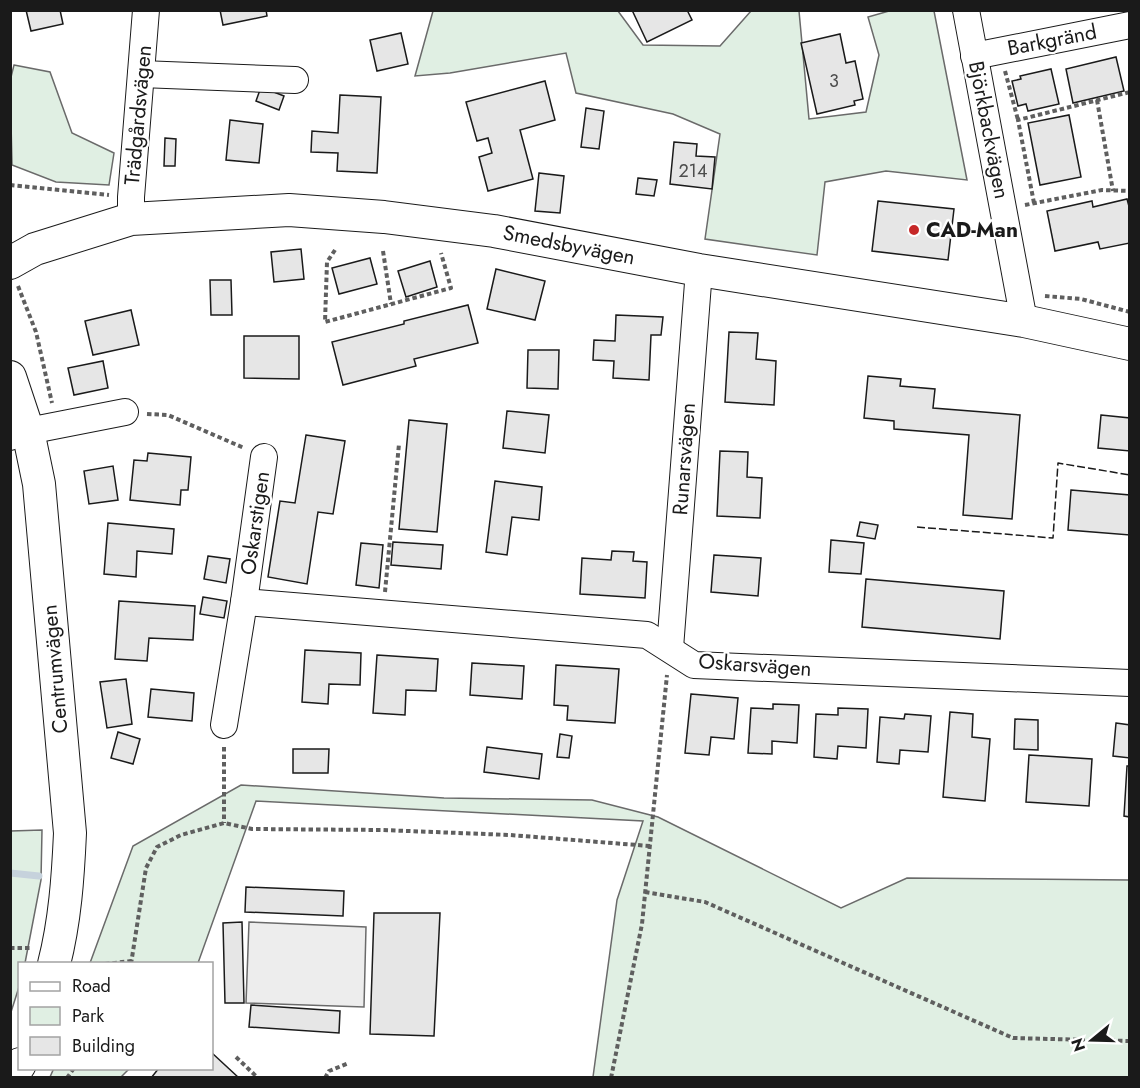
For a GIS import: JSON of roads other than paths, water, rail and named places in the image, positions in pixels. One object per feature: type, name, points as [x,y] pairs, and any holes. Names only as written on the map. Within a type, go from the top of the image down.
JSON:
[{"type":"main road","name":"Smedsbyvägen","points":[[10,263],[35,249],[131,219],[289,210],[384,217],[494,231],[699,270],[1024,321],[1130,344]]},
{"type":"main road","name":"Centrumvägen","points":[[10,377],[19,434],[39,484],[70,833],[60,942],[43,956]]},
{"type":"street","name":"Trädgårdsvägen","points":[[131,219],[146,10]]},
{"type":"street","name":"Björkbackvägen","points":[[966,10],[1024,321]]},
{"type":"street","name":"Barkgränd","points":[[974,56],[1130,25]]},
{"type":"street","points":[[141,74],[295,80]]},
{"type":"street","name":"Runarsvägen","points":[[669,648],[699,270]]},
{"type":"street","points":[[19,434],[125,412]]},
{"type":"street","name":"Oskarstigen","points":[[224,725],[264,456]]},
{"type":"street","name":"Oskarsvägen","points":[[244,602],[648,635],[694,664],[1130,682]]},
{"type":"waterway","points":[[10,873],[39,876]]},
{"type":"place","name":"CAD-Man","points":[[914,230]]}]
